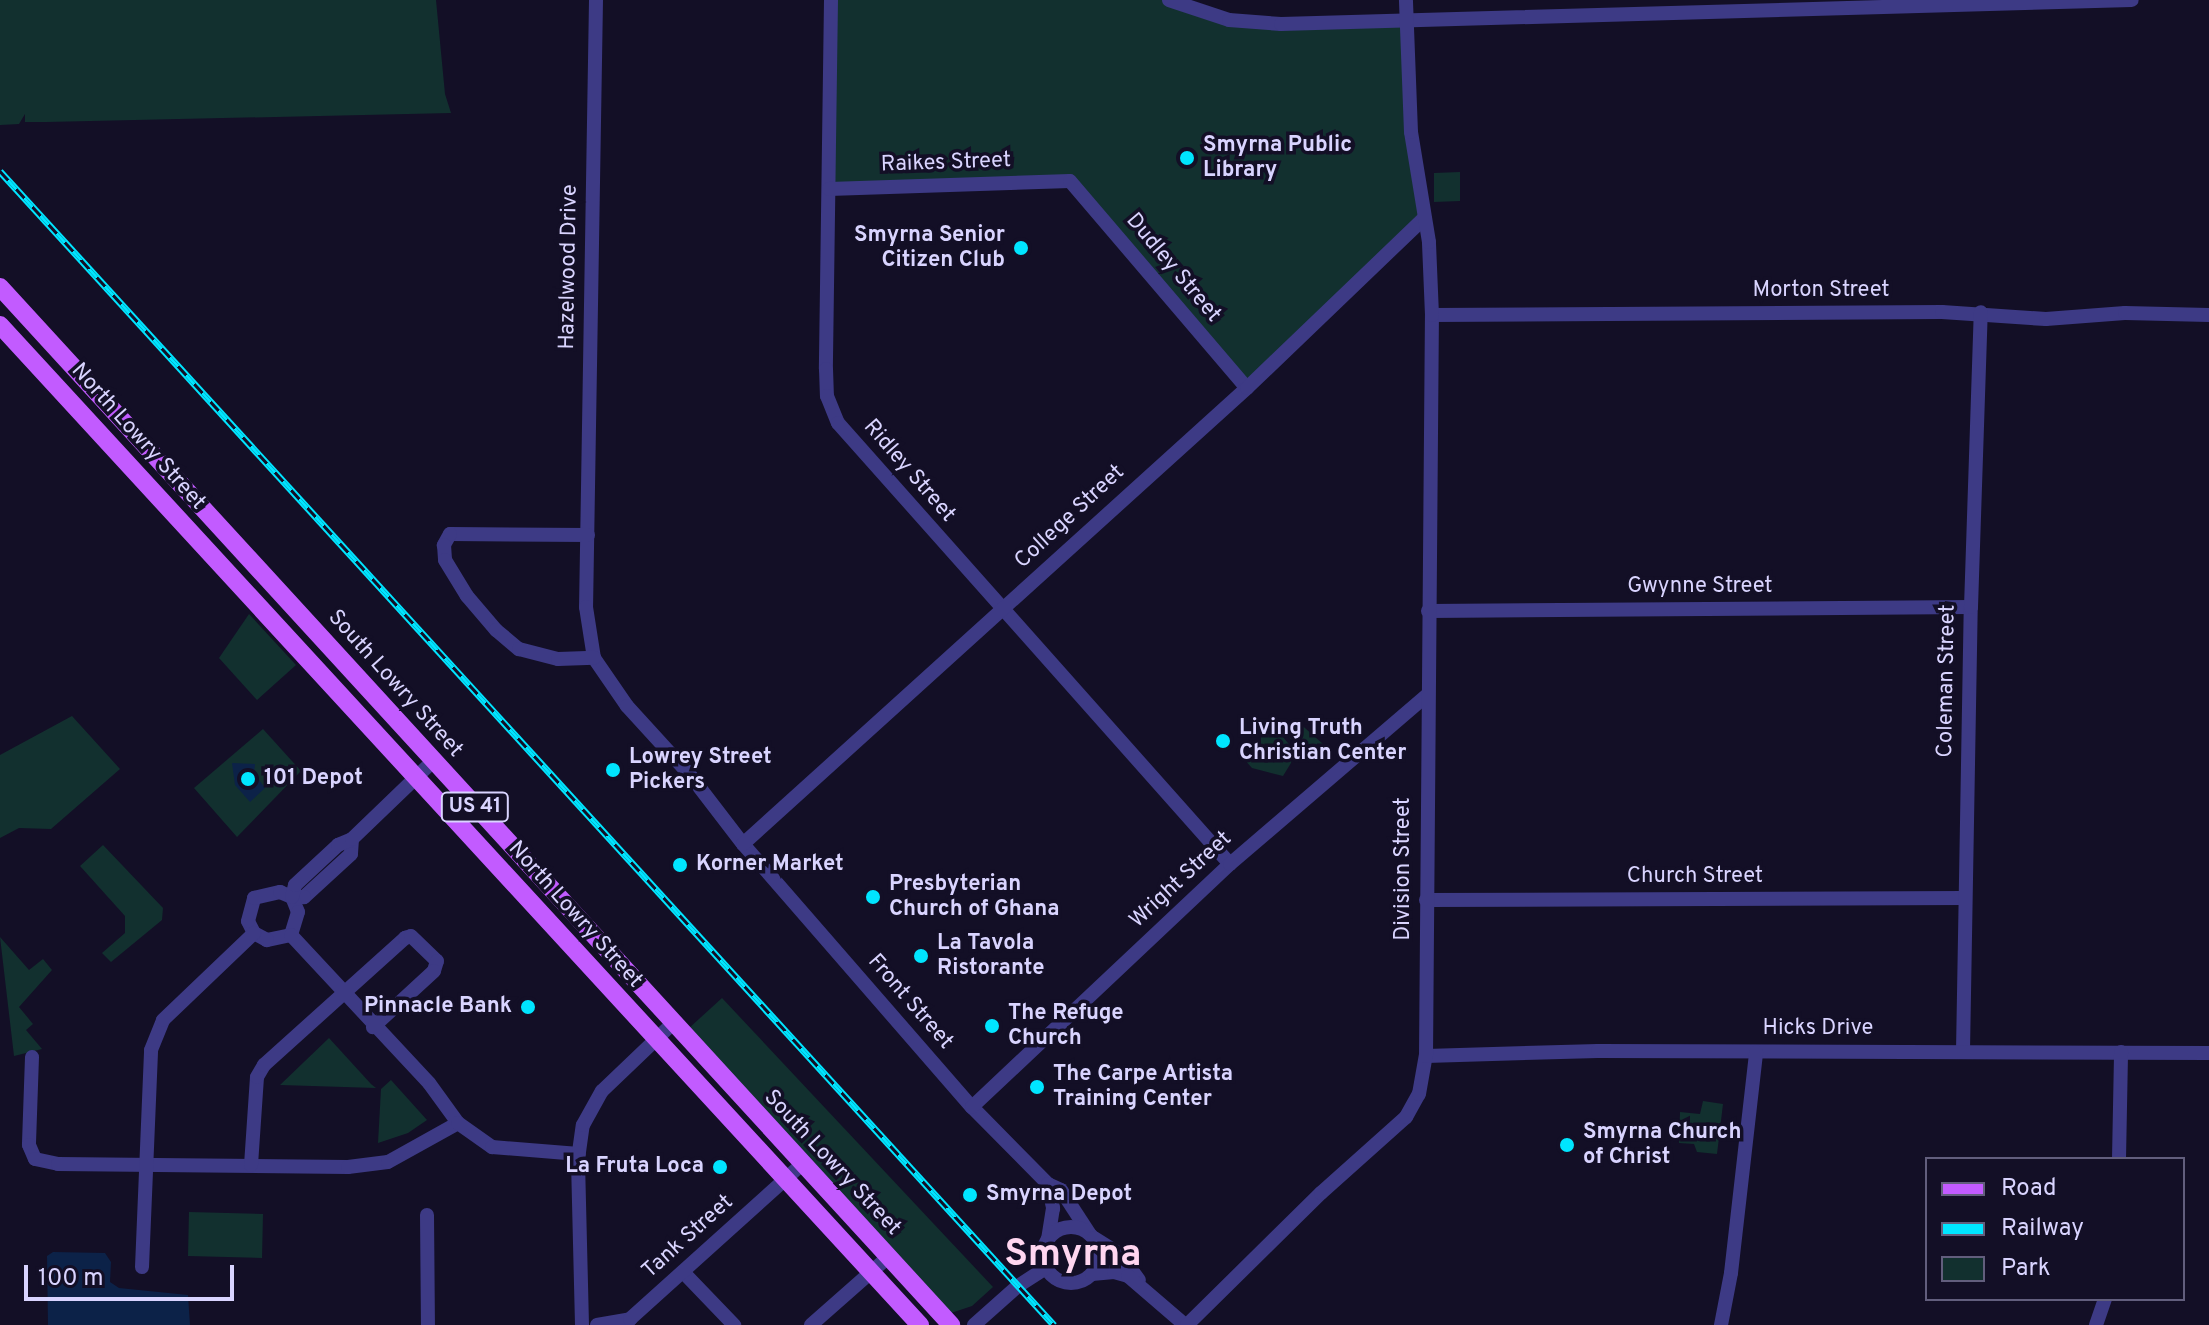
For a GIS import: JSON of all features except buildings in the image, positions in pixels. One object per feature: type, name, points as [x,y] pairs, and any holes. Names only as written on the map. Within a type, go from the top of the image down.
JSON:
[{"type":"main road","name":"South Lowry Street","points":[[0,287],[801,1165],[951,1325]]},
{"type":"main road","name":"North Lowry Street","points":[[0,325],[920,1325]]},
{"type":"street","name":"Hazelwood Drive","points":[[596,0],[586,607],[594,658],[627,706],[690,775],[743,844]]},
{"type":"street","name":"Ridley Street","points":[[831,0],[826,369],[827,396],[838,423],[1230,864]]},
{"type":"street","points":[[1169,0],[1212,16],[1259,24],[2132,0]]},
{"type":"street","points":[[1406,0],[1411,132],[1429,242],[1432,315]]},
{"type":"street","name":"Raikes Street","points":[[829,189],[1065,179]]},
{"type":"street","name":"Dudley Street","points":[[1065,179],[1078,188],[1247,388]]},
{"type":"street","name":"College Street","points":[[743,844],[1247,388],[1423,219]]},
{"type":"street","name":"Morton Street","points":[[1432,315],[1981,312],[2046,319],[2125,313],[2209,315]]},
{"type":"street","name":"Coleman Street","points":[[1963,1051],[1971,607],[1981,312]]},
{"type":"street","name":"Division Street","points":[[1186,1325],[1406,1117],[1419,1094],[1426,1056],[1432,315]]},
{"type":"street","points":[[588,535],[450,534],[444,545],[445,560],[467,596],[496,630],[519,649],[558,659],[594,658]]},
{"type":"street","name":"Gwynne Street","points":[[1428,611],[1971,607]]},
{"type":"street","name":"Wright Street","points":[[972,1107],[1230,864],[1427,695]]},
{"type":"street","points":[[291,935],[298,912],[293,896],[295,885],[338,845],[352,839],[433,761]]},
{"type":"street","name":"Front Street","points":[[743,844],[972,1107],[1048,1184],[1061,1190],[1092,1235],[1120,1254],[1142,1284],[1186,1325]]},
{"type":"street","points":[[291,935],[267,940],[254,933],[248,921],[254,898],[280,892],[293,896]]},
{"type":"street","name":"Church Street","points":[[1426,900],[1964,898]]},
{"type":"street","points":[[142,1267],[151,1050],[163,1020],[254,933]]},
{"type":"street","points":[[291,935],[373,1027],[429,1083],[458,1123],[492,1147],[579,1154]]},
{"type":"street","points":[[251,1165],[257,1077],[264,1065],[405,938],[411,936],[437,961],[434,971],[373,1027]]},
{"type":"street","points":[[582,1325],[579,1154],[583,1125],[602,1091],[672,1024]]},
{"type":"street","name":"Hicks Drive","points":[[1426,1056],[1963,1051],[2209,1053]]},
{"type":"street","points":[[1721,1325],[1731,1273],[1756,1052]]},
{"type":"street","points":[[2119,1157],[2121,1052]]},
{"type":"street","points":[[32,1057],[29,1145],[35,1159],[58,1164],[348,1167],[388,1162],[458,1123]]},
{"type":"street","name":"Tank Street","points":[[597,1325],[630,1319],[801,1165]]},
{"type":"street","points":[[974,1325],[1018,1286],[1046,1268],[1043,1253],[1053,1208],[1048,1184]]},
{"type":"street","points":[[427,1215],[428,1325]]},
{"type":"street","points":[[1048,1239],[1067,1227],[1092,1235],[1099,1260],[1092,1274]]},
{"type":"street","points":[[811,1325],[887,1258]]},
{"type":"street","name":"Front Street","points":[[1046,1268],[1057,1279],[1071,1283],[1092,1274],[1114,1272],[1142,1284]]},
{"type":"street","points":[[683,1272],[734,1325]]},
{"type":"street","points":[[2096,1325],[2104,1301]]},
{"type":"green space","points":[[0,0],[436,0],[445,94],[451,113],[46,122],[25,122],[25,114],[19,124],[0,125]]},
{"type":"green space","points":[[831,0],[1169,0],[1212,16],[1405,21],[1423,219],[1247,388],[1078,188],[829,189]]},
{"type":"green space","points":[[1460,172],[1460,201],[1434,202],[1434,173]]},
{"type":"green space","points":[[249,614],[296,665],[257,700],[219,658]]},
{"type":"green space","points":[[72,716],[120,769],[51,829],[19,828],[0,838],[0,755]]},
{"type":"green space","points":[[1297,721],[1323,744],[1308,757],[1285,733]]},
{"type":"green space","name":"101 Depot","points":[[263,729],[301,771],[237,837],[194,788]]},
{"type":"green space","points":[[1267,730],[1272,735],[1277,730],[1293,749],[1291,763],[1283,776],[1252,768],[1242,757]]},
{"type":"green space","points":[[103,845],[163,908],[162,920],[111,962],[102,953],[125,933],[125,916],[80,866]]},
{"type":"green space","points":[[0,937],[29,970],[43,959],[52,970],[19,1007],[33,1024],[26,1030],[42,1049],[14,1056]]},
{"type":"green space","points":[[722,998],[993,1287],[972,1306],[951,1313],[688,1029]]},
{"type":"green space","points":[[329,1038],[371,1084],[376,1088],[280,1085]]},
{"type":"green space","points":[[391,1080],[427,1120],[408,1133],[378,1143],[381,1089]]},
{"type":"green space","points":[[1703,1101],[1723,1104],[1717,1154],[1697,1152],[1694,1144],[1679,1143],[1680,1112],[1700,1114]]},
{"type":"green space","points":[[189,1212],[263,1214],[262,1258],[188,1256]]},
{"type":"water","points":[[232,763],[255,764],[254,773],[265,788],[250,802],[235,785]]},
{"type":"water","points":[[53,1252],[105,1253],[111,1262],[110,1282],[119,1288],[188,1295],[190,1325],[48,1325],[47,1256]]},
{"type":"railway","points":[[0,171],[1054,1325]]},
{"type":"place","name":"Smyrna Public Library","points":[[1187,158]]},
{"type":"place","name":"Smyrna Senior Citizen Club","points":[[1021,248]]},
{"type":"place","name":"Living Truth Christian Center","points":[[1223,741]]},
{"type":"place","name":"Lowrey Street Pickers","points":[[613,770]]},
{"type":"place","name":"101 Depot","points":[[248,779]]},
{"type":"place","name":"Korner Market","points":[[680,865]]},
{"type":"place","name":"Presbyterian Church of Ghana","points":[[873,897]]},
{"type":"place","name":"La Tavola Ristorante","points":[[921,956]]},
{"type":"place","name":"Pinnacle Bank","points":[[528,1007]]},
{"type":"place","name":"The Refuge Church","points":[[992,1026]]},
{"type":"place","name":"The Carpe Artista Training Center","points":[[1037,1087]]},
{"type":"place","name":"Smyrna Church of Christ","points":[[1567,1145]]},
{"type":"place","name":"La Fruta Loca","points":[[720,1167]]},
{"type":"place","name":"Smyrna Depot","points":[[970,1195]]},
{"type":"district","name":"Smyrna","points":[[1073,1256]]}]
